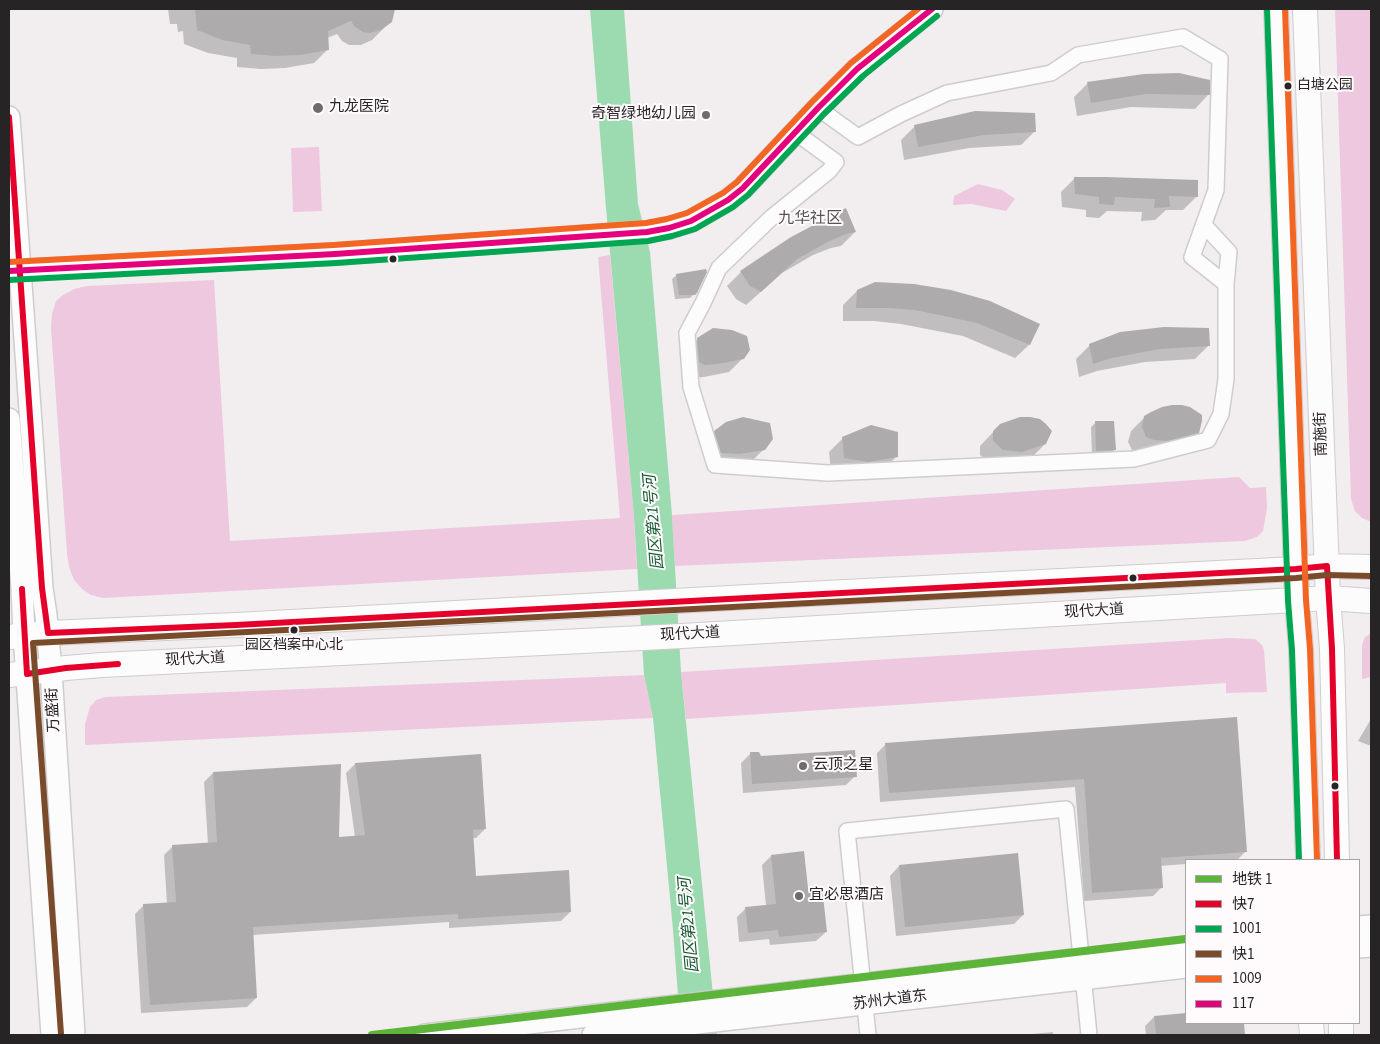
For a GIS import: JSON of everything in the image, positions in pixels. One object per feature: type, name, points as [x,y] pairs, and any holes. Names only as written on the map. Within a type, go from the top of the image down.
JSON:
[{"type":"main road","points":[[14,270],[286,257],[608,235],[669,228],[691,221],[728,200],[743,188],[857,69],[932,9]]},
{"type":"main road","name":"南施街","points":[[1276,9],[1308,859]]},
{"type":"main road","name":"南施街","points":[[1305,9],[1328,598],[1332,649],[1337,859]]},
{"type":"main road","name":"万盛街","points":[[9,117],[14,270],[42,588],[52,670],[74,1035]]},
{"type":"main road","name":"万盛街","points":[[9,419],[22,588],[16,636],[18,675],[52,1035]]},
{"type":"main road","points":[[16,636],[48,633],[236,626],[1327,566],[1371,567]]},
{"type":"main road","name":"现代大道","points":[[18,675],[102,665],[682,636],[1328,598],[1371,601]]},
{"type":"main road","name":"苏州大道东","points":[[1082,969],[1185,947]]},
{"type":"main road","name":"苏州大道东","points":[[425,1035],[534,1029],[674,1017],[1082,969],[1185,967]]},
{"type":"main road","name":"苏州大道东","points":[[594,1035],[674,1017]]},
{"type":"street","points":[[818,108],[858,137],[901,114],[947,93],[1051,74],[1078,55],[1183,37],[1220,59],[1216,190],[1192,257],[1226,284]]},
{"type":"street","points":[[796,132],[836,162],[829,172],[772,217],[718,268],[703,303],[687,333],[691,387],[715,465],[828,473],[1134,459],[1208,440],[1221,414],[1226,379],[1226,284],[1229,252],[1204,225]]},
{"type":"street","points":[[868,1035],[847,831],[1066,808],[1089,1035]]},
{"type":"shaded area","points":[[1335,9],[1371,9],[1371,522],[1362,518],[1355,511],[1351,499]]},
{"type":"shaded area","points":[[319,147],[322,211],[293,212],[291,148]]},
{"type":"shaded area","points":[[978,184],[1002,190],[1015,199],[1006,211],[971,204],[953,205],[954,196]]},
{"type":"shaded area","points":[[610,255],[637,569],[103,598],[91,595],[74,580],[69,567],[67,553],[51,328],[52,314],[56,301],[63,295],[74,289],[87,286],[214,280],[230,541],[620,518],[598,257]]},
{"type":"shaded area","points":[[1239,477],[1250,488],[1266,487],[1267,508],[1263,531],[1257,537],[1245,541],[675,566],[672,515]]},
{"type":"shaded area","points":[[1371,633],[1371,677],[1362,679],[1362,645],[1365,637]]},
{"type":"shaded area","points":[[1229,638],[1255,639],[1262,645],[1267,692],[1226,693],[1226,683],[686,719],[681,672]]},
{"type":"shaded area","points":[[644,675],[653,718],[85,745],[85,724],[90,707],[96,700],[105,697]]},
{"type":"water","name":"园区第21号河","points":[[590,9],[624,9],[638,204],[650,252],[672,515],[681,672],[717,1035],[681,1035],[653,718],[644,675],[634,517]]},
{"type":"building","points":[[195,9],[395,9],[392,22],[381,30],[370,33],[363,32],[355,27],[351,21],[328,31],[329,50],[300,55],[275,56],[251,54],[250,45],[222,40],[197,30]]},
{"type":"building","points":[[1179,73],[1210,80],[1210,95],[1145,94],[1091,103],[1087,82],[1144,74]]},
{"type":"building","points":[[975,111],[1035,113],[1036,132],[984,135],[918,147],[914,125]]},
{"type":"building","points":[[1074,177],[1198,180],[1198,197],[1169,196],[1170,207],[1154,208],[1155,199],[1115,197],[1114,205],[1099,204],[1099,197],[1075,194]]},
{"type":"building","points":[[846,208],[856,232],[828,242],[797,259],[761,292],[750,286],[740,271],[791,237]]},
{"type":"building","points":[[706,269],[707,272],[695,295],[679,295],[676,274]]},
{"type":"building","points":[[875,282],[914,284],[951,290],[990,301],[1040,324],[1030,345],[977,323],[915,310],[856,308],[857,290]]},
{"type":"building","points":[[1164,327],[1209,328],[1210,346],[1160,349],[1112,358],[1093,364],[1089,344],[1120,332]]},
{"type":"building","points":[[713,328],[732,330],[747,336],[750,350],[744,359],[705,365],[699,362],[697,338]]},
{"type":"building","points":[[1172,405],[1190,407],[1202,415],[1199,433],[1168,441],[1154,440],[1146,437],[1142,427],[1144,416],[1162,407]]},
{"type":"building","points":[[743,417],[770,423],[773,439],[765,450],[740,454],[721,453],[714,431],[726,422]]},
{"type":"building","points":[[1020,417],[1040,419],[1046,424],[1052,431],[1046,444],[1022,452],[1003,450],[993,441],[993,431],[1000,424]]},
{"type":"building","points":[[1095,421],[1114,421],[1116,450],[1096,451]]},
{"type":"building","points":[[871,425],[898,432],[898,457],[868,462],[844,458],[842,437]]},
{"type":"building","points":[[1237,717],[1247,852],[1161,858],[1163,888],[1092,893],[1084,779],[889,793],[885,743]]},
{"type":"building","name":"云顶之星","points":[[855,750],[857,777],[752,784],[750,752],[759,752],[761,756]]},
{"type":"building","points":[[481,754],[486,829],[473,830],[476,876],[569,870],[571,912],[458,919],[458,914],[253,927],[257,998],[150,1005],[143,904],[176,902],[172,845],[217,842],[213,772],[341,764],[339,837],[365,835],[355,763]]},
{"type":"building","name":"宜必思酒店","points":[[804,851],[808,888],[822,887],[827,932],[779,937],[778,930],[748,933],[745,907],[776,904],[771,855]]},
{"type":"building","points":[[1018,853],[1024,915],[905,927],[899,865]]},
{"type":"building","points":[[1185,1013],[1185,1024],[1244,1024],[1245,1035],[1156,1035],[1154,1016]]},
{"type":"metro line","name":"1","points":[[372,1035],[1185,939]]},
{"type":"transit line","name":"1009","points":[[9,262],[334,245],[646,223],[667,219],[687,213],[723,193],[737,182],[851,63],[918,9]]},
{"type":"transit line","name":"117","points":[[9,271],[335,254],[647,232],[669,228],[691,221],[728,200],[743,188],[857,69],[932,9]]},
{"type":"transit line","name":"1001","points":[[1267,9],[1299,859]]},
{"type":"transit line","name":"1009","points":[[1285,9],[1317,859]]},
{"type":"transit line","name":"1001","points":[[9,280],[336,263],[648,241],[672,236],[695,229],[733,207],[748,195],[824,114],[863,76],[937,16]]},
{"type":"transit line","name":"快7","points":[[9,117],[42,588],[48,633],[236,625],[1327,566],[1332,649],[1337,859]]},
{"type":"transit line","name":"快1","points":[[61,1034],[33,643],[1327,575],[1371,576]]},
{"type":"transit line","name":"快7","points":[[22,589],[27,674],[66,668],[118,664]]},
{"type":"place","name":"白塘公园","points":[[1288,86]]},
{"type":"place","name":"九龙医院","points":[[318,108]]},
{"type":"place","name":"奇智绿地幼儿园","points":[[706,115]]},
{"type":"place","name":"园区档案中心北","points":[[294,630]]},
{"type":"place","name":"云顶之星","points":[[803,766]]},
{"type":"place","name":"宜必思酒店","points":[[799,896]]},
{"type":"district","name":"九华社区","points":[[810,219]]}]
